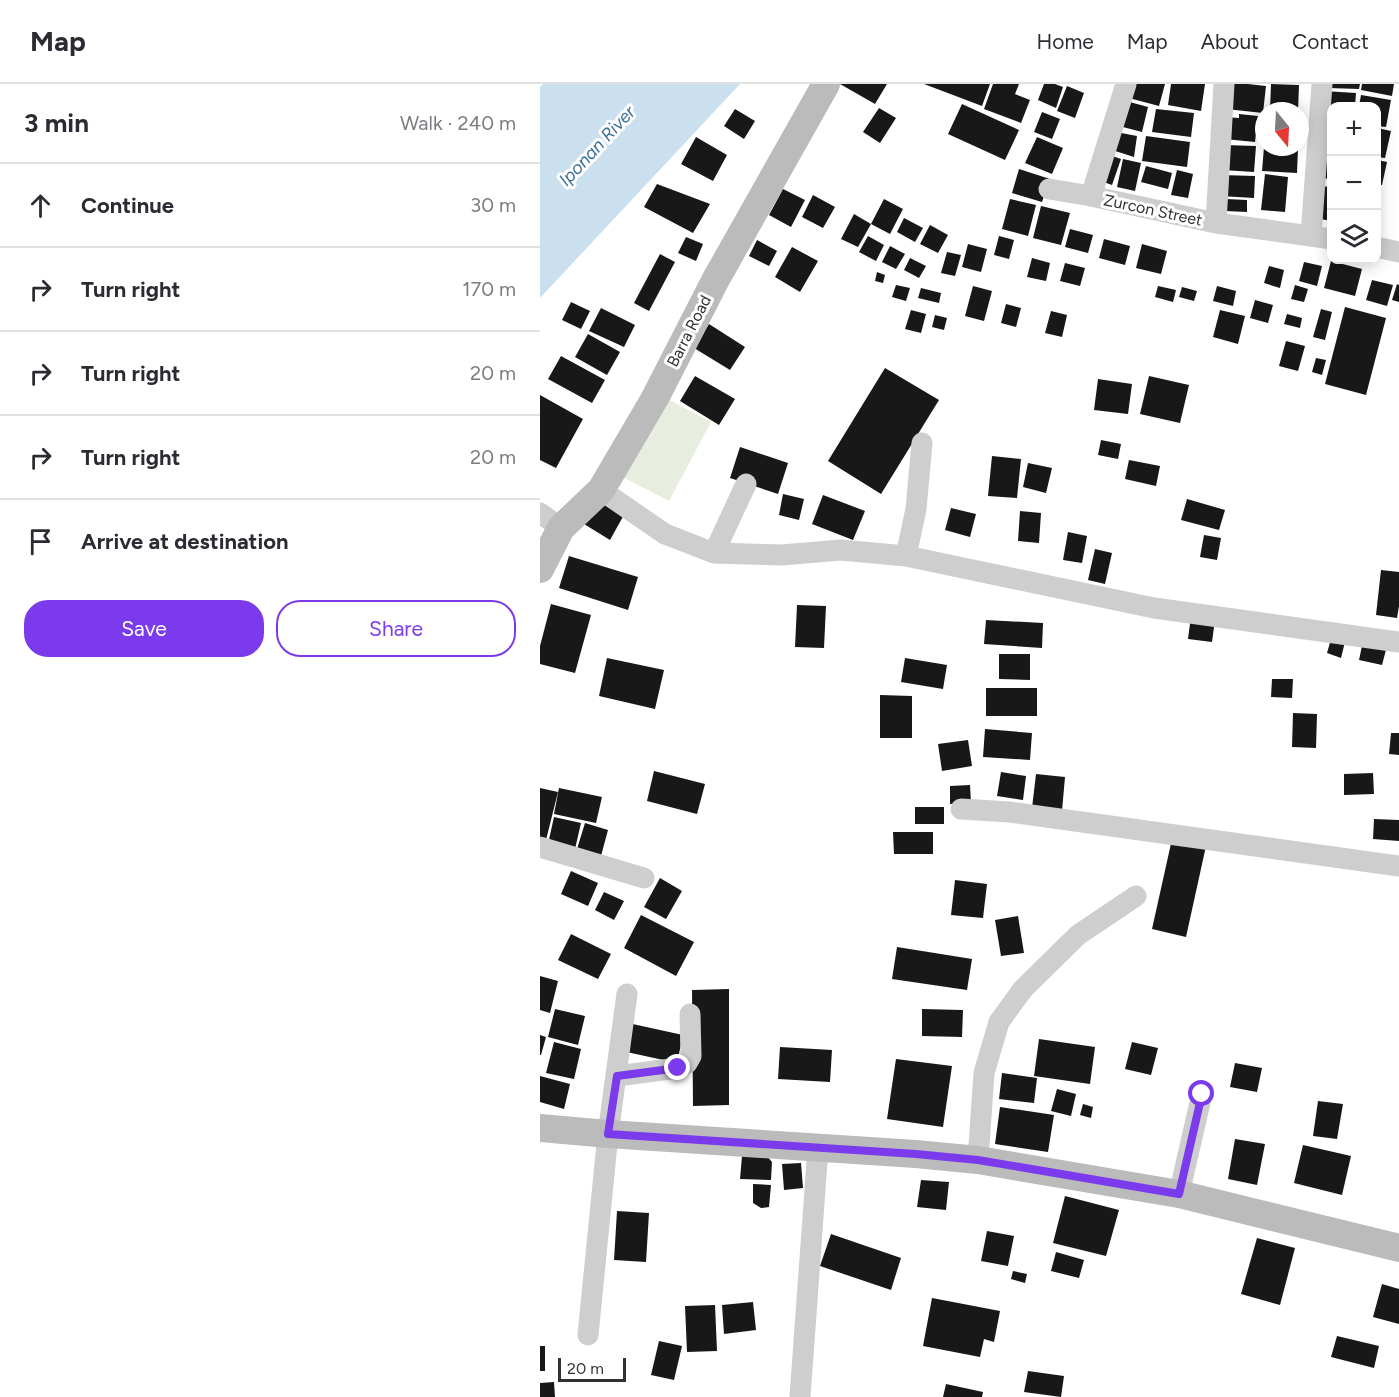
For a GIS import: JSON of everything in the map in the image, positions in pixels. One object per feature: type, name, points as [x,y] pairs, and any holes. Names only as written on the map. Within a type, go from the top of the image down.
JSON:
[{"type":"street","name":"Barra Road","points":[[540,569],[550,521],[601,490],[655,398],[716,279],[826,84]]},
{"type":"street","name":"Zurcon Street","points":[[1126,84],[1091,196],[1216,223],[1321,237]]},
{"type":"street","points":[[1216,223],[1224,84]]},
{"type":"street","points":[[1321,237],[1322,84]]},
{"type":"street","points":[[1049,189],[1091,196]]},
{"type":"street","points":[[1381,249],[1399,252]]},
{"type":"street","points":[[906,556],[916,509],[922,443]]},
{"type":"street","points":[[714,553],[746,484]]},
{"type":"street","points":[[601,490],[665,534],[714,553],[782,555],[841,550],[906,556],[1154,608],[1399,642]]},
{"type":"street","points":[[962,809],[1009,812],[1399,866]]},
{"type":"street","points":[[540,848],[644,878]]},
{"type":"street","points":[[978,1160],[984,1072],[999,1023],[1023,989],[1078,935],[1136,896]]},
{"type":"street","points":[[588,1335],[608,1134],[627,994]]},
{"type":"street","points":[[617,1076],[678,1068],[687,1063],[691,1056],[690,1014]]},
{"type":"street","points":[[1179,1194],[1202,1094]]},
{"type":"street","points":[[540,1128],[978,1160],[1179,1194],[1399,1248]]},
{"type":"street","points":[[800,1397],[818,1148]]},
{"type":"green space","points":[[660,395],[711,422],[669,501],[617,474]]},
{"type":"water","name":"Iponan River","points":[[543,84],[740,84],[540,298],[540,87]]},
{"type":"building","points":[[840,84],[887,84],[875,104]]},
{"type":"building","points":[[924,84],[990,84],[982,106]]},
{"type":"building","points":[[993,84],[1019,84],[1015,94],[1030,100],[1021,123],[984,109]]},
{"type":"building","points":[[1044,84],[1063,87],[1056,108],[1038,100]]},
{"type":"building","points":[[1128,84],[1165,84],[1159,106],[1125,97]]},
{"type":"building","points":[[1171,84],[1205,84],[1201,111],[1168,105]]},
{"type":"building","points":[[1229,84],[1266,86],[1264,102],[1255,102],[1255,112],[1226,109]]},
{"type":"building","points":[[1271,84],[1299,85],[1298,102],[1270,102]]},
{"type":"building","points":[[1328,84],[1360,84],[1359,89],[1328,88]]},
{"type":"building","points":[[1362,84],[1394,84],[1392,96],[1361,90]]},
{"type":"building","points":[[1067,86],[1084,93],[1075,118],[1057,111]]},
{"type":"building","points":[[1324,91],[1356,93],[1355,102],[1327,102],[1327,120],[1322,119]]},
{"type":"building","points":[[1361,95],[1391,100],[1386,127],[1381,126],[1381,102],[1360,102]]},
{"type":"building","points":[[1126,101],[1148,107],[1142,132],[1119,126]]},
{"type":"building","points":[[962,104],[1019,130],[1005,160],[948,134]]},
{"type":"building","points":[[879,108],[896,118],[880,143],[863,132]]},
{"type":"building","points":[[735,109],[755,121],[744,139],[724,126]]},
{"type":"building","points":[[1156,109],[1194,113],[1191,137],[1152,132]]},
{"type":"building","points":[[1042,112],[1060,119],[1052,139],[1034,132]]},
{"type":"building","points":[[1239,114],[1255,116],[1255,142],[1224,139],[1226,117],[1239,118]]},
{"type":"building","points":[[1323,125],[1327,125],[1327,148],[1321,147]]},
{"type":"building","points":[[1381,129],[1391,131],[1385,158],[1381,158]]},
{"type":"building","points":[[1116,132],[1137,136],[1134,157],[1112,150]]},
{"type":"building","points":[[1146,136],[1190,142],[1187,167],[1142,161]]},
{"type":"building","points":[[696,137],[727,155],[713,181],[681,164]]},
{"type":"building","points":[[1037,137],[1063,148],[1052,174],[1025,163]]},
{"type":"building","points":[[1224,145],[1255,146],[1254,172],[1223,170]]},
{"type":"building","points":[[1320,152],[1327,153],[1327,179],[1317,178]]},
{"type":"building","points":[[1107,154],[1121,159],[1112,185],[1098,180]]},
{"type":"building","points":[[1263,156],[1298,156],[1297,173],[1262,171]]},
{"type":"building","points":[[1123,159],[1141,163],[1135,191],[1117,187]]},
{"type":"building","points":[[1381,161],[1387,162],[1381,185]]},
{"type":"building","points":[[1146,166],[1172,173],[1168,189],[1141,182]]},
{"type":"building","points":[[1019,169],[1050,179],[1042,202],[1012,193]]},
{"type":"building","points":[[1177,170],[1193,174],[1188,198],[1171,195]]},
{"type":"building","points":[[1265,174],[1288,177],[1285,212],[1261,210]]},
{"type":"building","points":[[1221,175],[1255,176],[1254,198],[1220,196]]},
{"type":"building","points":[[657,184],[710,204],[693,233],[644,207]]},
{"type":"building","points":[[1319,186],[1327,187],[1327,220],[1314,218]]},
{"type":"building","points":[[783,189],[805,200],[791,227],[769,215]]},
{"type":"building","points":[[813,195],[835,207],[823,228],[802,217]]},
{"type":"building","points":[[884,199],[903,209],[890,234],[871,224]]},
{"type":"building","points":[[1010,199],[1036,205],[1028,236],[1002,229]]},
{"type":"building","points":[[1226,199],[1247,200],[1247,212],[1225,211]]},
{"type":"building","points":[[1041,206],[1070,213],[1061,245],[1033,238]]},
{"type":"building","points":[[854,214],[871,224],[858,247],[841,239]]},
{"type":"building","points":[[904,218],[923,228],[915,242],[897,232]]},
{"type":"building","points":[[930,225],[948,235],[938,253],[920,244]]},
{"type":"building","points":[[1070,229],[1093,235],[1088,253],[1065,247]]},
{"type":"building","points":[[868,236],[884,245],[876,261],[859,252]]},
{"type":"building","points":[[999,236],[1014,240],[1009,259],[994,255]]},
{"type":"building","points":[[686,237],[703,244],[696,261],[678,253]]},
{"type":"building","points":[[1104,239],[1130,246],[1125,265],[1099,258]]},
{"type":"building","points":[[757,240],[777,251],[769,266],[749,256]]},
{"type":"building","points":[[968,244],[987,249],[981,272],[962,267]]},
{"type":"building","points":[[1142,244],[1167,251],[1161,274],[1136,268]]},
{"type":"building","points":[[890,246],[905,254],[896,269],[882,262]]},
{"type":"building","points":[[792,247],[818,261],[800,292],[775,277]]},
{"type":"building","points":[[947,252],[961,255],[955,276],[941,273]]},
{"type":"building","points":[[660,254],[675,262],[649,311],[634,303]]},
{"type":"building","points":[[910,258],[926,266],[919,278],[904,270]]},
{"type":"building","points":[[1032,258],[1050,263],[1046,281],[1027,277]]},
{"type":"building","points":[[1304,262],[1322,266],[1317,286],[1299,281]]},
{"type":"building","points":[[1065,263],[1085,268],[1080,286],[1060,281]]},
{"type":"building","points":[[1330,264],[1343,264],[1362,269],[1355,296],[1324,288]]},
{"type":"building","points":[[1269,266],[1284,270],[1280,288],[1264,283]]},
{"type":"building","points":[[877,272],[885,275],[883,283],[875,281]]},
{"type":"building","points":[[1372,280],[1393,285],[1387,306],[1366,300]]},
{"type":"building","points":[[1397,284],[1399,285],[1399,302],[1392,300]]},
{"type":"building","points":[[896,285],[910,288],[906,301],[892,297]]},
{"type":"building","points":[[1295,285],[1308,289],[1304,302],[1291,299]]},
{"type":"building","points":[[973,286],[992,291],[984,321],[965,316]]},
{"type":"building","points":[[1158,286],[1176,290],[1173,302],[1155,297]]},
{"type":"building","points":[[1217,286],[1236,291],[1233,306],[1213,301]]},
{"type":"building","points":[[1182,287],[1197,291],[1194,301],[1179,297]]},
{"type":"building","points":[[921,288],[941,293],[939,303],[918,298]]},
{"type":"building","points":[[1255,300],[1273,305],[1268,323],[1250,318]]},
{"type":"building","points":[[571,302],[590,311],[581,329],[562,320]]},
{"type":"building","points":[[1006,304],[1021,308],[1016,327],[1001,323]]},
{"type":"building","points":[[1345,307],[1386,318],[1366,395],[1325,384]]},
{"type":"building","points":[[601,308],[635,325],[624,347],[589,331]]},
{"type":"building","points":[[1321,309],[1332,312],[1325,340],[1313,337]]},
{"type":"building","points":[[911,310],[926,314],[921,333],[905,329]]},
{"type":"building","points":[[1220,310],[1245,316],[1238,344],[1213,337]]},
{"type":"building","points":[[1051,311],[1067,315],[1062,337],[1045,333]]},
{"type":"building","points":[[1287,314],[1302,318],[1300,328],[1284,324]]},
{"type":"building","points":[[935,315],[947,318],[944,330],[932,327]]},
{"type":"building","points":[[709,324],[745,347],[730,370],[694,348]]},
{"type":"building","points":[[588,334],[620,352],[607,375],[575,357]]},
{"type":"building","points":[[1286,341],[1305,346],[1298,371],[1279,366]]},
{"type":"building","points":[[561,356],[605,380],[592,403],[548,379]]},
{"type":"building","points":[[1316,358],[1326,360],[1322,375],[1312,372]]},
{"type":"building","points":[[885,368],[939,400],[881,494],[828,461]]},
{"type":"building","points":[[695,376],[735,399],[719,425],[680,401]]},
{"type":"building","points":[[1149,376],[1189,385],[1180,423],[1140,414]]},
{"type":"building","points":[[1098,379],[1132,384],[1128,414],[1094,410]]},
{"type":"building","points":[[540,395],[583,419],[556,468],[540,460]]},
{"type":"building","points":[[1101,440],[1121,444],[1118,459],[1098,455]]},
{"type":"building","points":[[740,447],[788,463],[778,494],[730,478]]},
{"type":"building","points":[[992,456],[1021,459],[1017,498],[988,496]]},
{"type":"building","points":[[1129,460],[1160,466],[1156,486],[1125,479]]},
{"type":"building","points":[[1028,463],[1052,468],[1046,493],[1023,487]]},
{"type":"building","points":[[783,494],[804,499],[799,520],[779,515]]},
{"type":"building","points":[[823,495],[865,511],[853,540],[812,524]]},
{"type":"building","points":[[600,499],[625,513],[610,540],[584,524]]},
{"type":"building","points":[[1187,499],[1225,510],[1219,530],[1181,520]]},
{"type":"building","points":[[951,508],[976,514],[970,537],[945,530]]},
{"type":"building","points":[[1020,511],[1041,513],[1039,543],[1018,541]]},
{"type":"building","points":[[1068,532],[1087,536],[1082,563],[1063,560]]},
{"type":"building","points":[[1204,535],[1221,538],[1217,560],[1200,557]]},
{"type":"building","points":[[1095,549],[1112,553],[1105,584],[1088,580]]},
{"type":"building","points":[[569,556],[638,577],[628,610],[559,588]]},
{"type":"building","points":[[1381,570],[1399,572],[1397,618],[1376,615]]},
{"type":"building","points":[[551,604],[591,615],[575,673],[540,664],[540,646]]},
{"type":"building","points":[[797,605],[826,606],[824,648],[795,647]]},
{"type":"building","points":[[1191,616],[1215,620],[1212,642],[1188,639]]},
{"type":"building","points":[[986,620],[1043,623],[1042,648],[984,644]]},
{"type":"building","points":[[1331,639],[1345,642],[1341,658],[1327,653]]},
{"type":"building","points":[[1363,641],[1387,646],[1382,665],[1359,660]]},
{"type":"building","points":[[999,654],[1030,654],[1030,680],[999,679]]},
{"type":"building","points":[[607,658],[664,670],[655,709],[599,696]]},
{"type":"building","points":[[905,658],[947,665],[943,689],[901,682]]},
{"type":"building","points":[[1272,679],[1293,679],[1292,698],[1271,697]]},
{"type":"building","points":[[986,688],[1037,688],[1037,716],[986,716]]},
{"type":"building","points":[[880,695],[912,696],[912,738],[880,738]]},
{"type":"building","points":[[1293,713],[1317,714],[1316,748],[1292,747]]},
{"type":"building","points":[[985,729],[1032,733],[1030,760],[983,757]]},
{"type":"building","points":[[1391,733],[1399,733],[1399,755],[1389,754]]},
{"type":"building","points":[[968,740],[972,766],[942,771],[938,744]]},
{"type":"building","points":[[654,771],[705,784],[697,814],[647,801]]},
{"type":"building","points":[[1001,772],[1026,776],[1023,800],[997,796]]},
{"type":"building","points":[[1373,773],[1374,794],[1344,795],[1344,774]]},
{"type":"building","points":[[1036,774],[1065,777],[1062,811],[1032,808]]},
{"type":"building","points":[[970,785],[971,803],[950,804],[950,786]]},
{"type":"building","points":[[540,788],[558,792],[546,840],[540,838]]},
{"type":"building","points":[[559,788],[602,797],[596,823],[554,814]]},
{"type":"building","points":[[915,807],[944,807],[944,824],[915,824]]},
{"type":"building","points":[[554,817],[581,823],[575,849],[548,844]]},
{"type":"building","points":[[1374,819],[1399,820],[1399,841],[1373,839]]},
{"type":"building","points":[[585,823],[608,830],[601,856],[577,849]]},
{"type":"building","points":[[893,832],[933,832],[933,854],[894,854]]},
{"type":"building","points":[[1172,839],[1206,846],[1186,937],[1152,929]]},
{"type":"building","points":[[571,871],[598,883],[588,906],[561,894]]},
{"type":"building","points":[[660,878],[682,891],[666,919],[644,907]]},
{"type":"building","points":[[955,880],[987,884],[983,918],[951,915]]},
{"type":"building","points":[[604,892],[624,901],[614,920],[595,910]]},
{"type":"building","points":[[641,915],[694,942],[676,976],[624,948]]},
{"type":"building","points":[[1018,916],[1024,953],[1001,956],[995,920]]},
{"type":"building","points":[[571,934],[611,954],[598,979],[558,960]]},
{"type":"building","points":[[897,947],[972,959],[967,990],[892,979]]},
{"type":"building","points":[[540,976],[558,981],[550,1013],[540,1010]]},
{"type":"building","points":[[729,989],[729,1105],[693,1106],[692,990]]},
{"type":"building","points":[[555,1009],[585,1016],[578,1045],[548,1037]]},
{"type":"building","points":[[922,1009],[963,1010],[962,1037],[922,1036]]},
{"type":"building","points":[[628,1023],[683,1035],[677,1063],[622,1051]]},
{"type":"building","points":[[540,1035],[546,1037],[541,1055],[540,1055]]},
{"type":"building","points":[[1039,1039],[1095,1047],[1090,1084],[1034,1076]]},
{"type":"building","points":[[554,1042],[581,1049],[574,1079],[546,1073]]},
{"type":"building","points":[[1132,1042],[1158,1048],[1151,1075],[1125,1069]]},
{"type":"building","points":[[780,1047],[832,1050],[830,1082],[778,1079]]},
{"type":"building","points":[[896,1059],[952,1066],[943,1127],[887,1119]]},
{"type":"building","points":[[1235,1063],[1262,1068],[1257,1092],[1230,1087]]},
{"type":"building","points":[[1002,1073],[1037,1078],[1034,1103],[999,1099]]},
{"type":"building","points":[[540,1076],[570,1084],[564,1109],[540,1102]]},
{"type":"building","points":[[1057,1089],[1076,1094],[1071,1116],[1051,1111]]},
{"type":"building","points":[[1318,1101],[1343,1104],[1337,1139],[1313,1136]]},
{"type":"building","points":[[1083,1104],[1093,1107],[1091,1118],[1080,1115]]},
{"type":"building","points":[[1000,1107],[1054,1115],[1048,1152],[995,1144]]},
{"type":"building","points":[[1235,1139],[1265,1144],[1257,1185],[1228,1179]]},
{"type":"building","points":[[1303,1145],[1351,1156],[1342,1195],[1294,1183]]},
{"type":"building","points":[[766,1155],[772,1162],[771,1180],[740,1179],[742,1156]]},
{"type":"building","points":[[801,1163],[803,1188],[784,1190],[782,1164]]},
{"type":"building","points":[[921,1180],[949,1182],[946,1210],[917,1207]]},
{"type":"building","points":[[753,1184],[771,1185],[769,1207],[761,1208],[753,1203]]},
{"type":"building","points":[[1065,1196],[1119,1210],[1106,1256],[1053,1243]]},
{"type":"building","points":[[617,1211],[649,1213],[646,1262],[614,1260]]},
{"type":"building","points":[[987,1231],[1014,1236],[1008,1266],[981,1261]]},
{"type":"building","points":[[831,1234],[901,1258],[891,1290],[820,1266]]},
{"type":"building","points":[[1257,1238],[1295,1248],[1280,1305],[1241,1294]]},
{"type":"building","points":[[1056,1252],[1084,1260],[1079,1278],[1051,1271]]},
{"type":"building","points":[[1013,1271],[1027,1274],[1025,1283],[1011,1279]]},
{"type":"building","points":[[1382,1284],[1399,1289],[1399,1324],[1373,1317]]},
{"type":"building","points":[[932,1298],[1000,1311],[994,1342],[984,1339],[980,1357],[923,1346]]},
{"type":"building","points":[[753,1302],[756,1330],[724,1334],[722,1305]]},
{"type":"building","points":[[715,1305],[717,1351],[687,1352],[685,1306]]},
{"type":"building","points":[[1337,1336],[1379,1346],[1374,1368],[1331,1357]]},
{"type":"building","points":[[659,1341],[682,1346],[674,1380],[651,1375]]},
{"type":"building","points":[[540,1346],[545,1346],[545,1371],[540,1371]]},
{"type":"building","points":[[1028,1371],[1064,1376],[1061,1397],[1024,1392]]},
{"type":"building","points":[[554,1382],[555,1397],[540,1397],[540,1383]]},
{"type":"building","points":[[946,1384],[983,1392],[982,1397],[943,1397]]},
{"type":"route","points":[[678,1068],[617,1076],[608,1134],[978,1160],[1179,1194],[1202,1094]]}]
